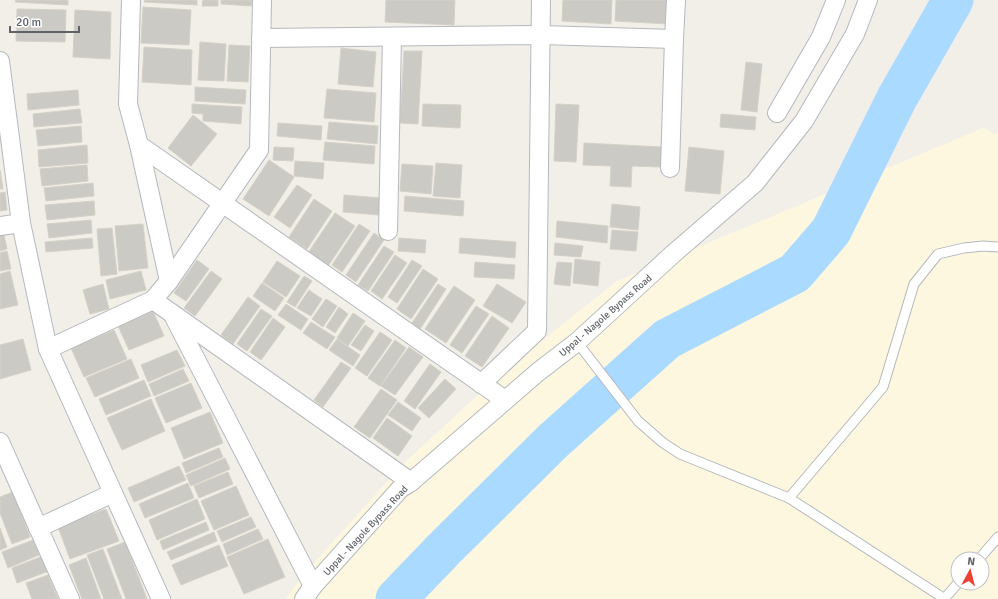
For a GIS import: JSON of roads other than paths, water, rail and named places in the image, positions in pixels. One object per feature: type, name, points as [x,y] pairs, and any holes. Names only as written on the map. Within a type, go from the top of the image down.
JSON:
[{"type":"street","points":[[130,0],[128,104],[139,145],[169,281]]},
{"type":"street","points":[[48,349],[153,300],[169,281],[259,150],[262,0]]},
{"type":"street","points":[[481,384],[537,331],[541,0]]},
{"type":"street","points":[[670,168],[676,0]]},
{"type":"street","points":[[777,113],[821,37],[836,0]]},
{"type":"street","name":"Uppal - Nagole Bypass Road","points":[[308,593],[400,489],[544,367],[577,342],[673,254],[755,183],[804,121],[855,34],[868,0]]},
{"type":"street","points":[[261,38],[541,35],[674,39]]},
{"type":"street","points":[[388,231],[392,37]]},
{"type":"street","points":[[0,61],[21,223],[48,349],[161,599]]},
{"type":"street","points":[[139,145],[505,400]]},
{"type":"street","points":[[0,226],[21,223]]},
{"type":"street","points":[[153,300],[410,482]]},
{"type":"street","points":[[172,314],[308,593]]},
{"type":"street","points":[[0,442],[70,599]]},
{"type":"street","points":[[38,528],[113,493]]},
{"type":"lane","points":[[790,498],[883,387],[914,284],[938,254],[964,248],[983,246],[998,247]]},
{"type":"lane","points":[[577,342],[638,421],[662,442],[680,454],[790,498],[945,599],[952,591]]},
{"type":"lane","points":[[986,551],[998,537]]},
{"type":"waterway","points":[[396,599],[553,441],[667,339],[795,273],[831,231],[897,98],[953,0]]}]
